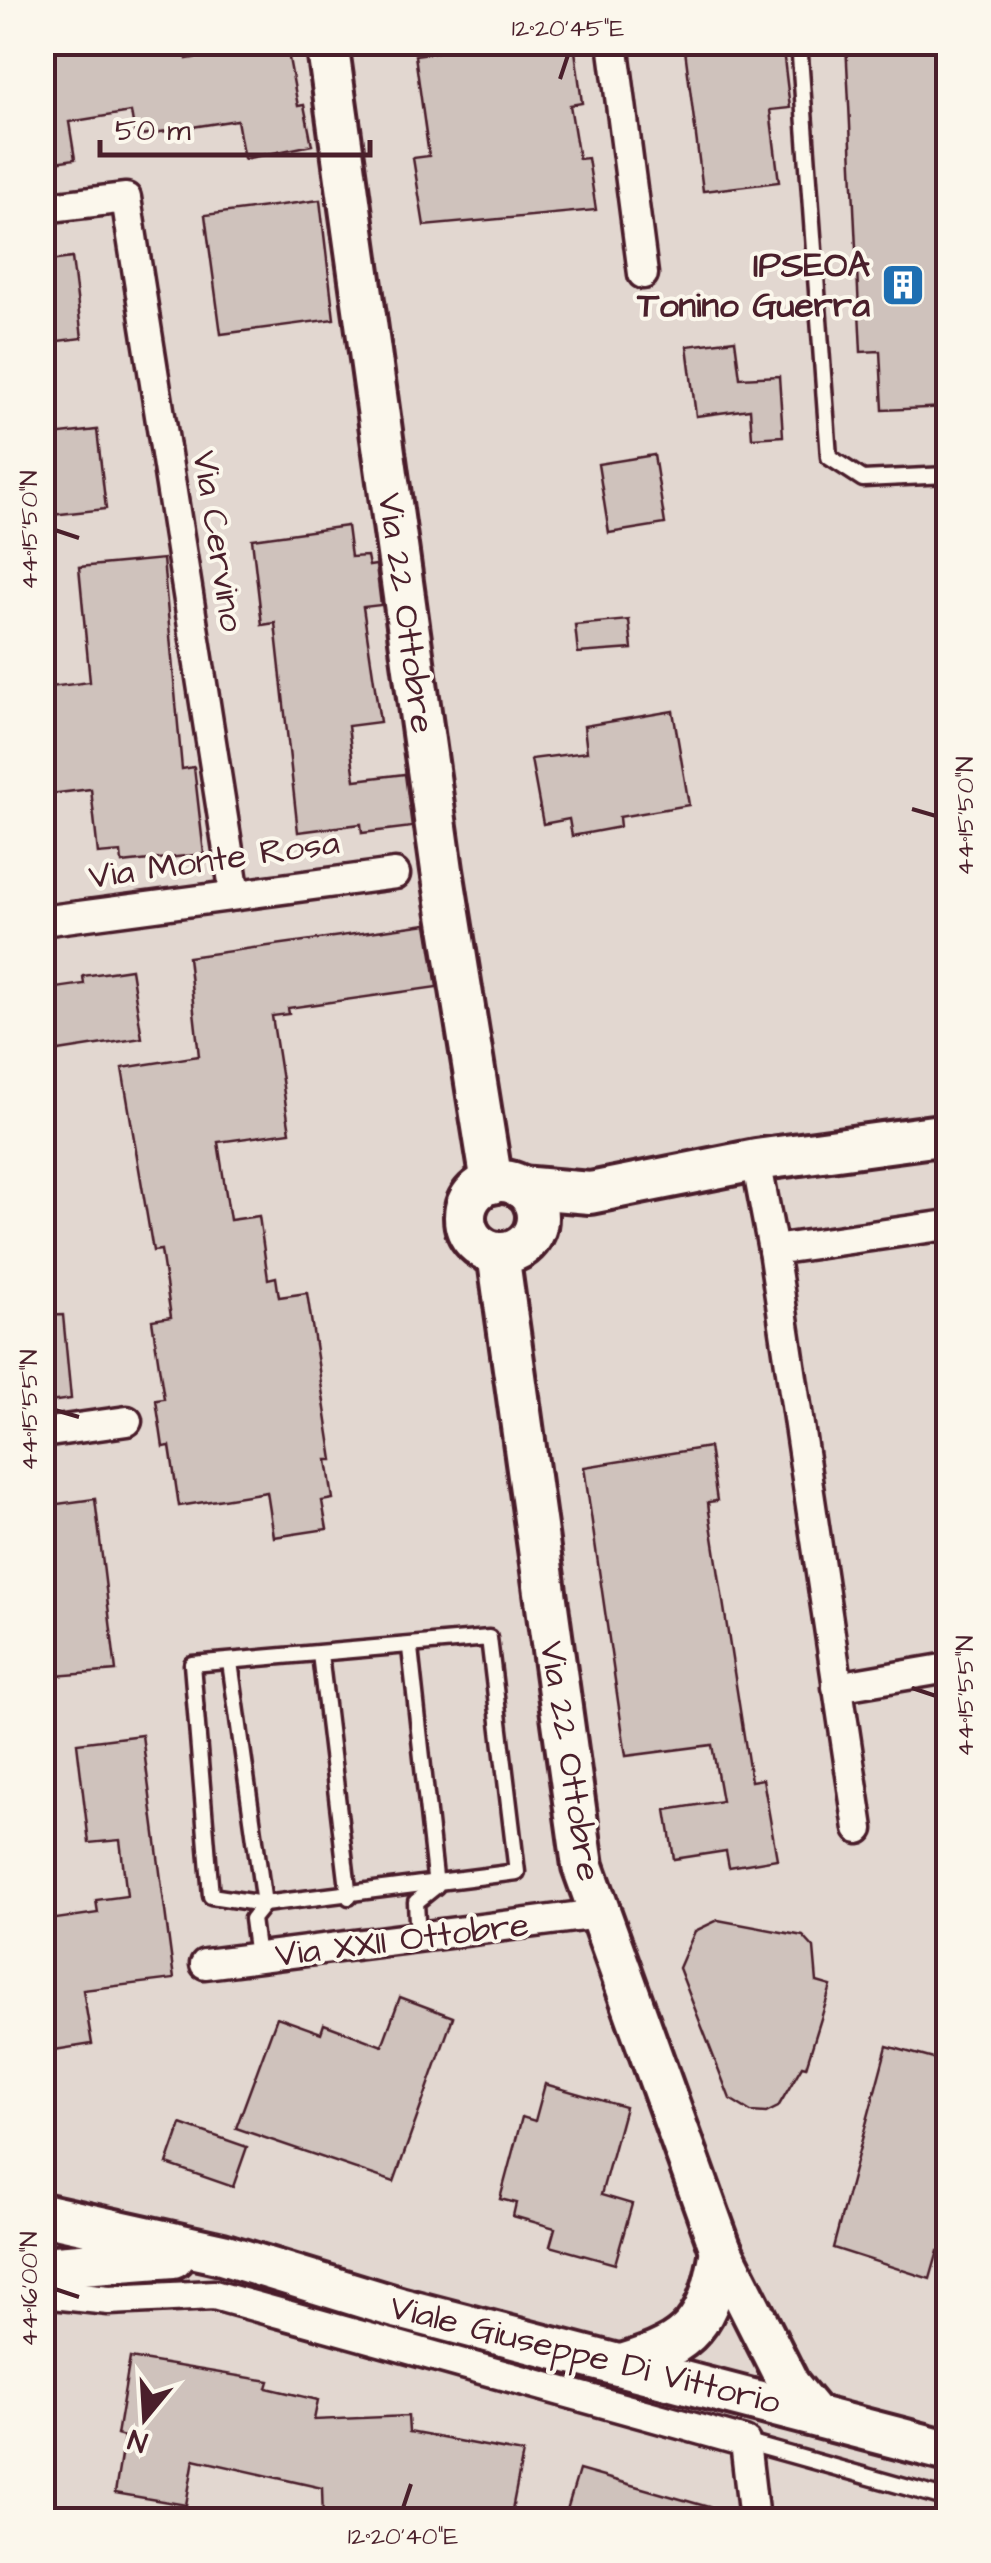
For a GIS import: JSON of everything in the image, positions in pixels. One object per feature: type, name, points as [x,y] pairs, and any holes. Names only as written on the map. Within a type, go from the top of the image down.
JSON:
[{"type":"street","name":"Via 22 Ottobre","points":[[327,42],[440,853],[506,1185]]},
{"type":"street","points":[[613,42],[643,274]]},
{"type":"street","name":"Via Cervino","points":[[42,208],[126,198],[235,895]]},
{"type":"street","name":"Via Monte Rosa","points":[[42,922],[395,874]]},
{"type":"street","points":[[590,1193],[534,1231],[513,1251],[498,1253],[484,1249],[466,1226],[470,1199],[506,1185],[590,1193],[756,1160],[948,1134]]},
{"type":"street","points":[[756,1160],[773,1250],[858,1829]]},
{"type":"street","points":[[506,1185],[535,1205],[534,1231]]},
{"type":"street","points":[[773,1250],[948,1226]]},
{"type":"street","name":"Via 22 Ottobre","points":[[498,1253],[512,1383],[583,1866],[721,2250],[789,2385],[814,2414]]},
{"type":"street","points":[[42,1432],[127,1421]]},
{"type":"street","points":[[837,1686],[948,1668]]},
{"type":"street","name":"Via XXII Ottobre","points":[[205,1964],[418,1940],[598,1914]]},
{"type":"street","name":"Viale Giuseppe Di Vittorio","points":[[42,2214],[222,2254],[395,2326],[746,2442]]},
{"type":"street","points":[[622,2365],[661,2353],[687,2335],[713,2297],[721,2250]]},
{"type":"street","name":"Viale Giuseppe Di Vittorio","points":[[42,2267],[222,2254]]},
{"type":"street","name":"Viale Giuseppe Di Vittorio","points":[[42,2293],[109,2300],[214,2295],[622,2365],[948,2452]]},
{"type":"street","points":[[746,2442],[754,2520]]},
{"type":"lane","points":[[799,42],[829,457],[863,479],[948,475]]},
{"type":"lane","points":[[489,1638],[518,1872],[349,1897],[264,1904],[211,1896],[192,1664],[410,1648],[489,1638]]},
{"type":"lane","points":[[410,1648],[436,1886]]},
{"type":"lane","points":[[320,1654],[349,1897]]},
{"type":"lane","points":[[230,1662],[264,1904],[252,1919],[258,1957]]},
{"type":"lane","points":[[418,1940],[416,1902],[436,1886]]},
{"type":"lane","points":[[746,2442],[948,2499]]},
{"type":"shaded area","points":[[43,43],[948,43],[948,2520],[43,2520]]},
{"type":"building","points":[[42,42],[185,42],[187,59],[286,42],[298,106],[304,105],[312,145],[244,159],[237,120],[135,136],[131,112],[69,122],[75,159],[42,164]]},
{"type":"building","points":[[511,42],[546,42],[547,47],[574,43],[582,103],[570,105],[579,159],[588,158],[596,210],[424,226],[413,158],[429,156],[415,55]]},
{"type":"building","points":[[684,42],[782,42],[790,108],[770,110],[779,182],[703,191]]},
{"type":"building","name":"IPSEOA Tonino Guerra","points":[[846,42],[948,42],[948,407],[883,410],[880,351],[861,352]]},
{"type":"building","points":[[320,200],[334,319],[221,334],[205,215]]},
{"type":"building","points":[[72,258],[82,338],[42,343],[42,262]]},
{"type":"building","points":[[735,340],[740,378],[779,376],[783,436],[752,438],[750,409],[696,416],[687,346]]},
{"type":"building","points":[[97,430],[106,509],[42,516],[42,436]]},
{"type":"building","points":[[654,455],[665,524],[609,533],[598,464]]},
{"type":"building","points":[[347,526],[351,557],[367,556],[369,566],[376,565],[381,605],[363,607],[380,722],[348,726],[355,780],[405,774],[412,827],[362,833],[361,824],[298,832],[275,623],[262,625],[252,539]]},
{"type":"building","points":[[163,559],[182,769],[194,767],[204,854],[122,863],[121,852],[98,854],[91,789],[42,795],[42,688],[90,682],[79,567]]},
{"type":"building","points":[[629,620],[632,649],[578,653],[575,625]]},
{"type":"building","points":[[673,711],[689,805],[619,817],[620,827],[572,836],[569,819],[543,824],[531,759],[587,752],[584,726]]},
{"type":"building","points":[[427,924],[437,987],[288,1008],[289,1014],[272,1016],[290,1132],[218,1142],[230,1220],[259,1216],[268,1279],[276,1277],[279,1297],[307,1293],[333,1460],[327,1460],[333,1499],[322,1501],[327,1529],[274,1537],[267,1492],[179,1506],[170,1446],[163,1447],[156,1400],[164,1399],[152,1320],[171,1317],[161,1250],[153,1251],[122,1068],[199,1056],[188,957]]},
{"type":"building","points":[[131,969],[142,1038],[52,1052],[42,990],[84,984],[83,976]]},
{"type":"building","points":[[63,1315],[71,1399],[42,1403],[42,1316]]},
{"type":"building","points":[[709,1447],[717,1501],[708,1502],[709,1511],[751,1781],[763,1779],[777,1859],[729,1867],[726,1851],[674,1859],[666,1810],[722,1801],[712,1745],[626,1756],[584,1467]]},
{"type":"building","points":[[95,1499],[116,1671],[42,1677],[42,1506]]},
{"type":"building","points":[[142,1735],[174,1979],[83,1990],[92,2044],[42,2052],[42,1921],[98,1913],[96,1900],[127,1896],[120,1840],[89,1843],[77,1743]]},
{"type":"building","points":[[718,1920],[803,1936],[814,1948],[817,1982],[831,1986],[806,2067],[802,2066],[778,2107],[766,2113],[751,2112],[730,2099],[679,1968],[695,1931]]},
{"type":"building","points":[[400,1997],[453,2017],[394,2182],[236,2128],[277,2017],[321,2033],[324,2024],[382,2046]]},
{"type":"building","points":[[887,2046],[948,2063],[948,2254],[938,2251],[930,2279],[833,2248]]},
{"type":"building","points":[[545,2084],[625,2107],[601,2195],[632,2204],[615,2264],[550,2246],[555,2228],[513,2216],[516,2203],[500,2199],[522,2117],[535,2121]]},
{"type":"building","points":[[181,2124],[247,2147],[233,2187],[167,2164]]},
{"type":"building","points":[[130,2358],[269,2381],[267,2388],[318,2400],[314,2420],[408,2416],[409,2432],[523,2453],[510,2520],[323,2520],[322,2488],[194,2459],[186,2505],[115,2493],[124,2437],[117,2435]]},
{"type":"building","points":[[579,2470],[726,2512],[725,2520],[564,2520]]},
{"type":"place","name":"IPSEOA Tonino Guerra","points":[[903,285]]}]
